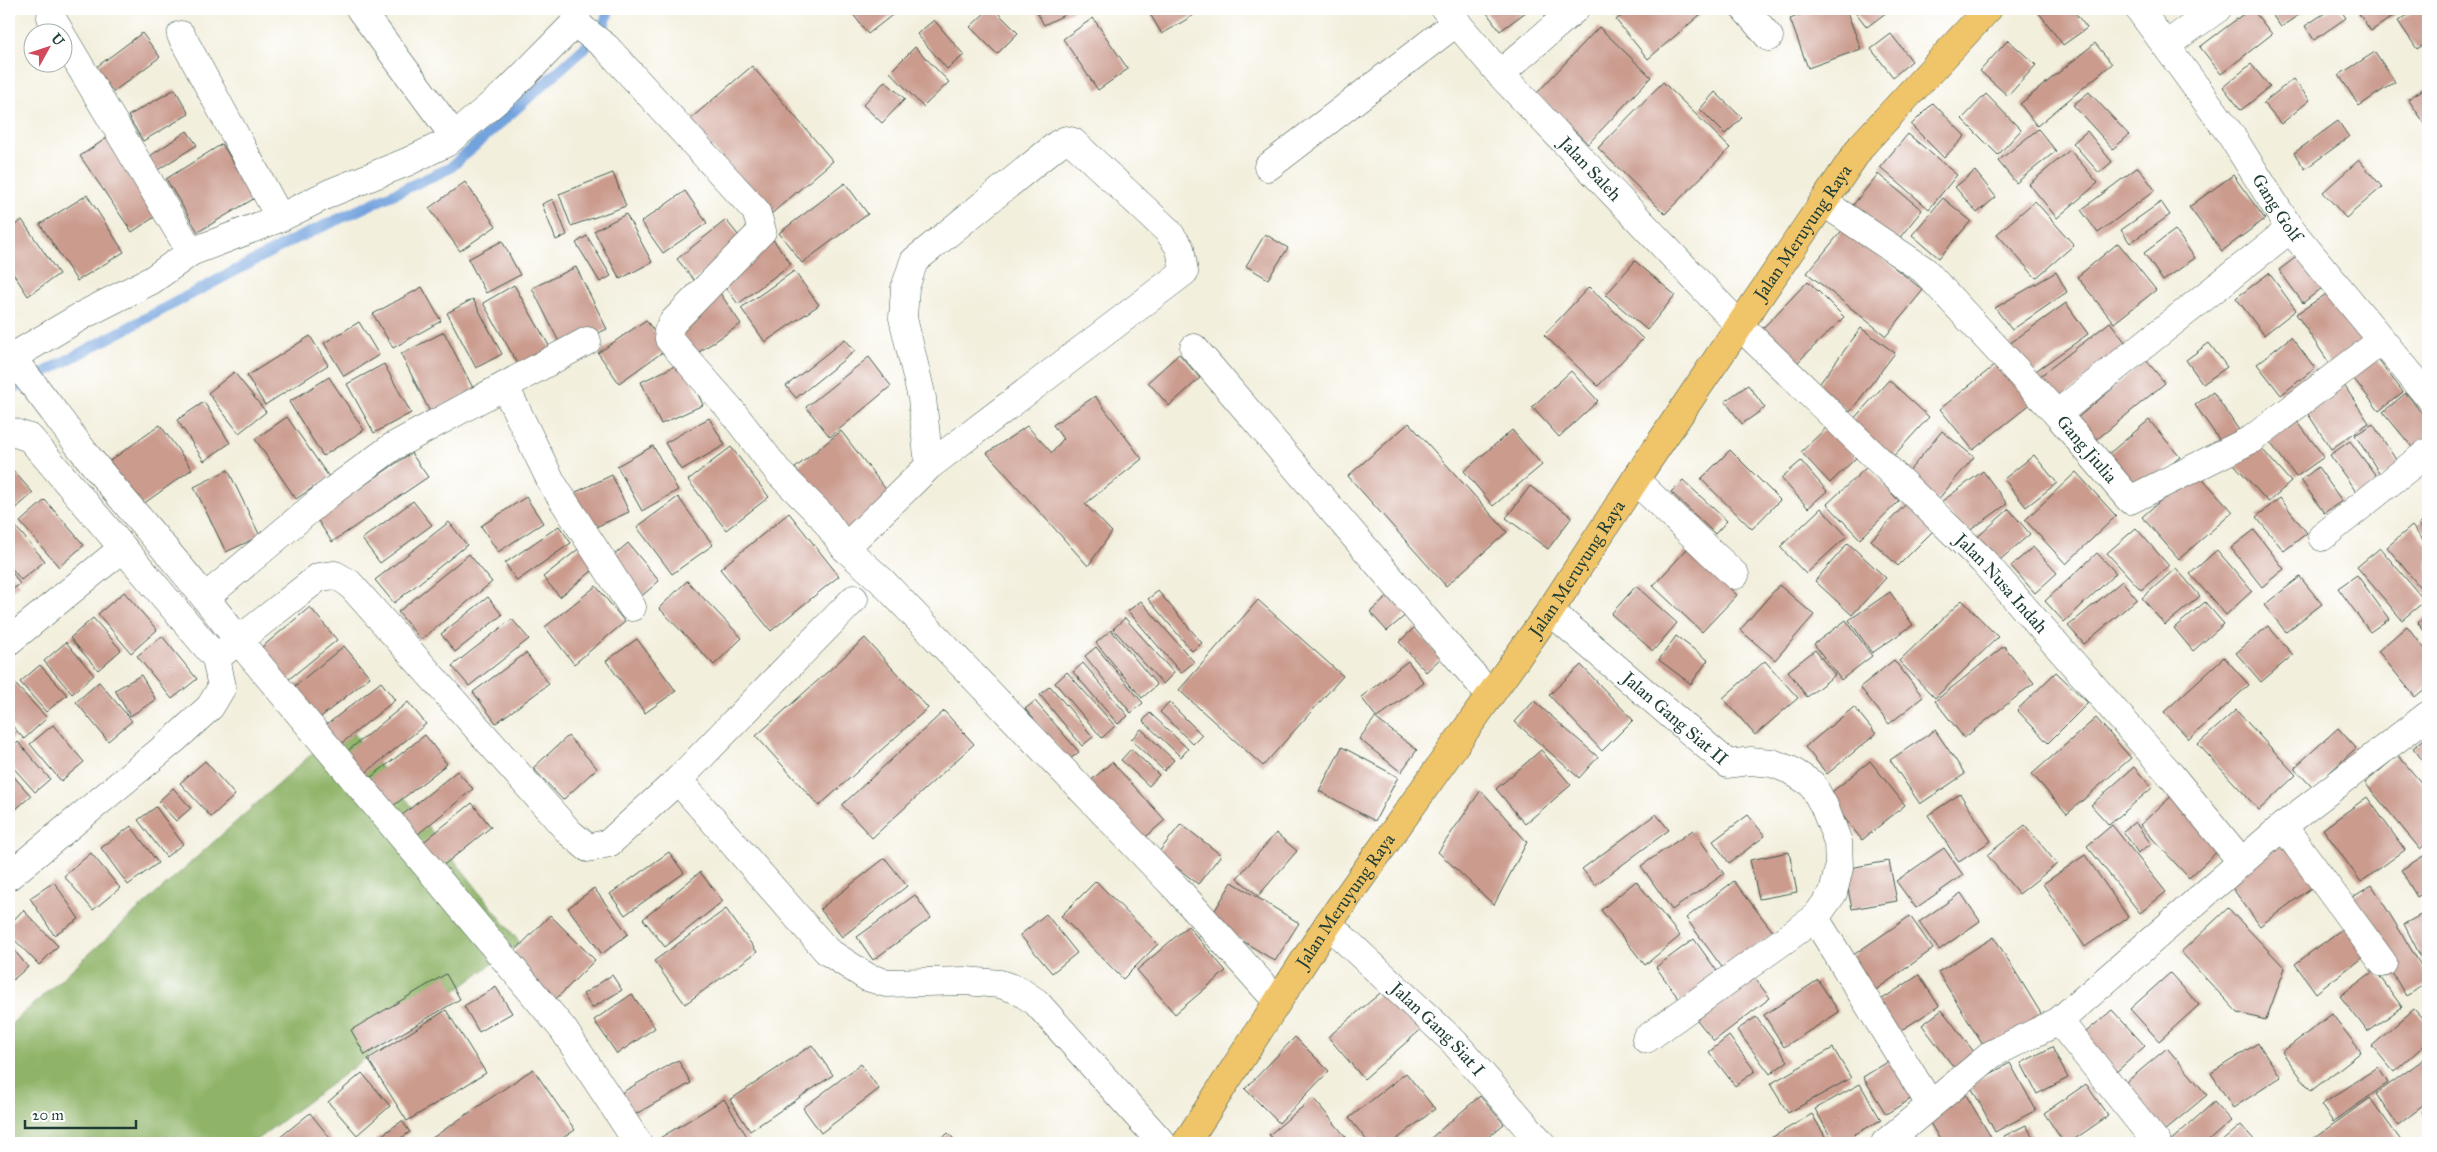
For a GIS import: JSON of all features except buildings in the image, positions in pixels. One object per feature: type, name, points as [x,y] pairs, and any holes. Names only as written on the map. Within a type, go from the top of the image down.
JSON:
[{"type":"main road","name":"Jalan Meruyung Raya","points":[[1186,1143],[1328,924],[1550,611],[1635,480],[1862,145],[1988,9]]},
{"type":"street","points":[[360,9],[454,136]]},
{"type":"street","points":[[1500,74],[1575,9]]},
{"type":"street","points":[[1745,9],[1769,36]]},
{"type":"street","name":"Gang Golf","points":[[2139,9],[2231,135],[2290,228],[2428,396]]},
{"type":"street","points":[[2166,45],[2217,9]]},
{"type":"street","points":[[1268,166],[1451,16]]},
{"type":"street","name":"Jalan Saleh","points":[[1451,16],[1500,74],[1739,325]]},
{"type":"street","points":[[638,1143],[563,1029],[238,640],[206,597],[84,452],[13,360],[85,314],[152,280],[191,252],[280,218],[330,193],[407,162],[446,143],[508,91],[579,21],[606,47],[756,211],[760,220],[762,231],[673,322],[668,331],[669,340],[730,409],[780,474],[822,516],[845,548],[887,587],[1176,889],[1277,1001]]},
{"type":"street","points":[[181,35],[280,218]]},
{"type":"street","points":[[72,52],[191,252]]},
{"type":"street","points":[[845,548],[929,466],[1184,272],[1180,248],[1168,231],[1073,142],[1066,140],[1058,144],[914,261],[905,288],[903,318],[922,398],[929,466]]},
{"type":"street","name":"Gang Jiulia","points":[[1822,202],[1924,270],[2058,414],[2130,500],[2252,439],[2382,341]]},
{"type":"street","points":[[2058,414],[2290,228]]},
{"type":"street","name":"Jalan Nusa Indah","points":[[1739,325],[1983,561],[2170,774],[2241,862]]},
{"type":"street","points":[[206,597],[327,495],[392,447],[587,342]]},
{"type":"street","points":[[1194,348],[1490,696]]},
{"type":"street","points":[[506,387],[552,483],[632,607]]},
{"type":"street","points":[[9,431],[30,438],[216,658],[222,687],[210,706],[176,738],[9,876]]},
{"type":"street","points":[[2322,537],[2428,452]]},
{"type":"street","points":[[1635,480],[1735,575]]},
{"type":"street","points":[[9,640],[123,548]]},
{"type":"street","points":[[216,658],[319,577],[335,575],[348,583],[570,833],[588,848],[609,843],[678,780],[854,599]]},
{"type":"street","name":"Jalan Gang Siat II","points":[[1550,611],[1728,764],[1750,761],[1772,764],[1790,770],[1812,784],[1824,806],[1838,842],[1839,868],[1833,893],[1815,918],[1646,1039]]},
{"type":"street","points":[[1885,1143],[1992,1054],[2059,1021],[2283,826],[2428,715]]},
{"type":"street","points":[[678,780],[827,951],[847,966],[867,977],[886,983],[966,981],[1000,984],[1018,990],[1036,1002],[1162,1143]]},
{"type":"street","points":[[2283,826],[2383,963]]},
{"type":"street","points":[[1815,918],[1930,1104]]},
{"type":"street","name":"Jalan Gang Siat I","points":[[1328,924],[1454,1042],[1541,1143]]},
{"type":"street","points":[[2059,1021],[2157,1143]]},
{"type":"green space","points":[[346,723],[520,943],[252,1143],[9,1143],[9,1026]]},
{"type":"waterway","points":[[9,391],[291,241],[450,168],[602,32],[609,9]]}]
